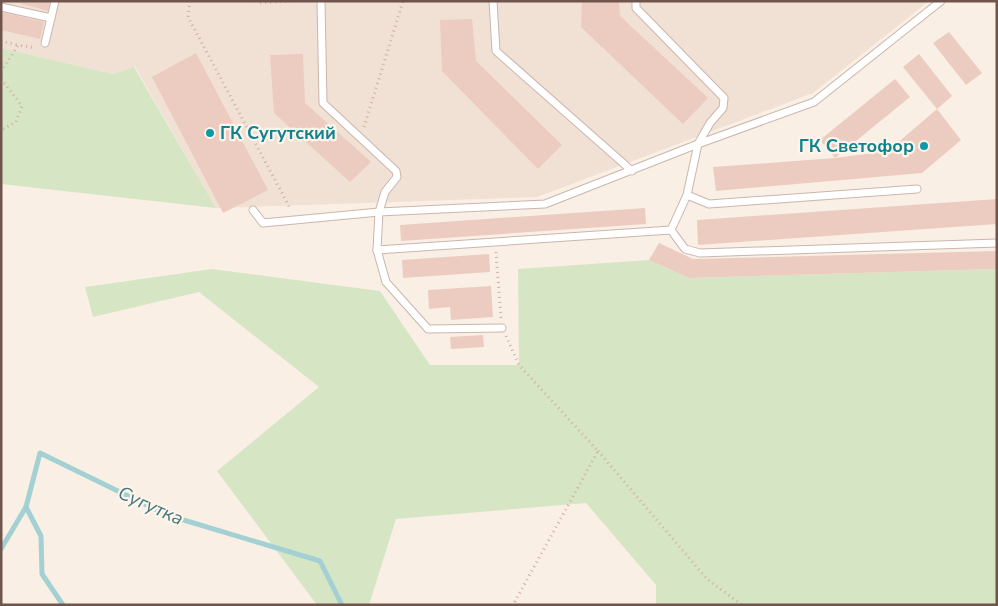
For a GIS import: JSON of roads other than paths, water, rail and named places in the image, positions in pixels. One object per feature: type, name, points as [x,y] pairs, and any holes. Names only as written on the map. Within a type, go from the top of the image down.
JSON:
[{"type":"lane","points":[[45,43],[55,1]]},
{"type":"lane","points":[[321,1],[323,103],[396,171],[397,177],[385,192],[379,212],[377,250],[386,282],[428,329],[502,328]]},
{"type":"lane","points":[[493,1],[496,51],[632,171]]},
{"type":"lane","points":[[636,1],[636,8],[724,98],[723,108],[710,124],[698,144],[687,195],[671,230]]},
{"type":"lane","points":[[253,210],[263,224],[379,212],[545,204],[698,144],[814,102],[941,1]]},
{"type":"lane","points":[[1,7],[51,18]]},
{"type":"lane","points":[[687,195],[710,204],[917,189]]},
{"type":"lane","points":[[377,250],[671,230]]},
{"type":"lane","points":[[671,230],[685,249],[700,253],[997,243]]},
{"type":"waterway","name":"Сугутка","points":[[1,549],[26,507],[40,453],[167,515],[320,561],[342,605]]},
{"type":"waterway","points":[[26,507],[41,536],[42,574],[63,605]]},
{"type":"place","name":"ГК Сугутский","points":[[210,133]]},
{"type":"place","name":"ГК Светофор","points":[[924,146]]}]
